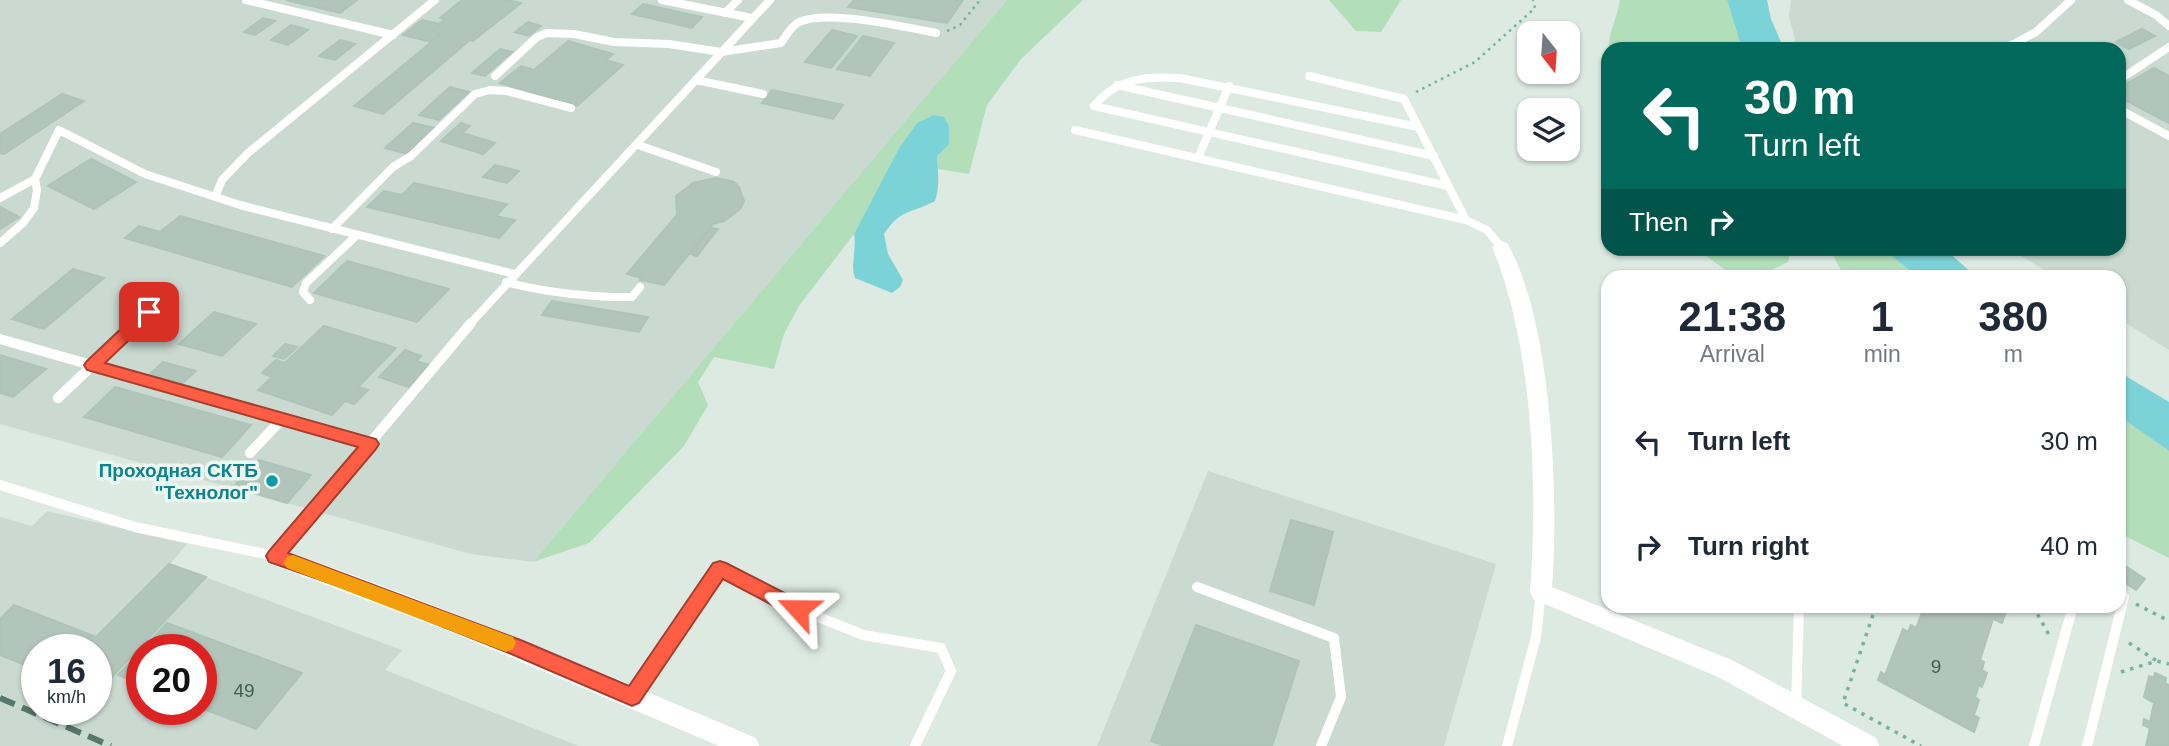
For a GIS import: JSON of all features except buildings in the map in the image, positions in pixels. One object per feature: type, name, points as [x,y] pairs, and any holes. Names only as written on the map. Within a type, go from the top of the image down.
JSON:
[{"type":"street","points":[[1501,247],[1511,268],[1537,388],[1545,550],[1541,592],[1726,669],[1867,746]]},
{"type":"street","points":[[275,556],[516,647],[747,746]]},
{"type":"lane","points":[[246,0],[393,35]]},
{"type":"lane","points":[[215,197],[222,180],[248,153],[435,0]]},
{"type":"lane","points":[[662,0],[752,18]]},
{"type":"lane","points":[[725,13],[738,0]]},
{"type":"lane","points":[[0,485],[85,513],[170,536],[249,548],[275,556],[506,282],[557,233],[770,0]]},
{"type":"lane","points":[[2017,42],[2036,32],[2071,0]]},
{"type":"lane","points":[[2129,0],[2160,13],[2169,26]]},
{"type":"lane","points":[[495,76],[537,37],[547,33],[575,34],[614,43],[669,44],[721,52],[781,43],[797,22],[811,19],[863,22],[936,33]]},
{"type":"lane","points":[[2126,75],[2169,47]]},
{"type":"lane","points":[[1418,127],[1194,79],[1157,76],[1135,77],[1115,85],[1102,93],[1094,106],[1448,186]]},
{"type":"lane","points":[[1309,76],[1404,99],[1466,220]]},
{"type":"lane","points":[[696,80],[764,94]]},
{"type":"lane","points":[[1115,85],[1434,156]]},
{"type":"lane","points":[[1198,158],[1229,86]]},
{"type":"lane","points":[[332,229],[393,167],[411,156],[475,94],[490,90],[507,91],[571,108]]},
{"type":"lane","points":[[2126,113],[2169,136]]},
{"type":"lane","points":[[0,198],[35,179],[59,130],[145,174],[215,197],[514,274]]},
{"type":"lane","points":[[1075,130],[1466,220],[1487,230],[1501,247]]},
{"type":"lane","points":[[638,145],[716,172]]},
{"type":"lane","points":[[0,243],[37,205],[40,193],[35,179]]},
{"type":"lane","points":[[310,300],[303,292],[306,283],[357,235]]},
{"type":"lane","points":[[506,282],[545,293],[574,296],[632,297],[640,288]]},
{"type":"lane","points":[[58,398],[167,294]]},
{"type":"lane","points":[[0,339],[370,444]]},
{"type":"lane","points":[[250,453],[282,419]]},
{"type":"lane","points":[[632,697],[720,569],[776,600],[863,635],[941,648],[951,671],[915,746]]},
{"type":"lane","points":[[1197,587],[1334,638],[1340,697],[1321,746]]},
{"type":"lane","points":[[1507,746],[1536,637],[1541,592]]},
{"type":"lane","points":[[1796,708],[1799,613]]},
{"type":"lane","points":[[2034,746],[2071,613]]},
{"type":"lane","points":[[2087,746],[2120,613]]},
{"type":"path","points":[[936,33],[952,31],[960,25],[980,0]]},
{"type":"path","points":[[1404,99],[1475,62],[1535,8],[1533,0]]},
{"type":"path","points":[[1874,613],[1843,703],[1921,746]]},
{"type":"path","points":[[2037,613],[2051,639]]},
{"type":"path","points":[[2125,641],[2157,661],[2169,664]]},
{"type":"path","points":[[2118,673],[2157,661]]},
{"type":"shaded area","points":[[0,0],[1007,0],[533,562],[471,554],[0,424]]},
{"type":"shaded area","points":[[1791,0],[2169,0],[2169,350],[2126,323],[2126,270],[2044,270],[2021,256],[2126,256],[2126,42],[1795,42],[1789,16]]},
{"type":"shaded area","points":[[1208,471],[1496,564],[1444,746],[1097,746]]},
{"type":"shaded area","points":[[47,511],[187,544],[170,564],[402,650],[385,670],[579,746],[0,746],[0,517],[32,526]]},
{"type":"green space","points":[[1007,0],[1083,0],[1021,59],[987,105],[969,174],[938,169],[937,156],[949,143],[949,126],[917,123],[899,148],[854,234],[799,306],[784,334],[774,369],[714,357],[698,382],[708,405],[684,446],[589,543],[533,562]]},
{"type":"green space","points":[[1329,0],[1401,0],[1381,32],[1356,31]]},
{"type":"green space","points":[[1620,0],[1727,0],[1740,42],[1610,42]]},
{"type":"green space","points":[[1707,256],[1789,256],[1788,262],[1772,270],[1726,270]]},
{"type":"green space","points":[[1834,256],[1892,256],[1909,270],[1841,270]]},
{"type":"green space","points":[[2126,421],[2169,451],[2169,558],[2126,536]]},
{"type":"water","points":[[1727,0],[1767,0],[1771,19],[1781,42],[1740,42]]},
{"type":"water","points":[[934,115],[944,117],[949,126],[949,144],[937,156],[938,184],[935,201],[901,216],[884,234],[888,254],[903,280],[900,287],[892,293],[855,278],[854,234],[899,148],[917,123]]},
{"type":"water","points":[[1892,256],[1953,256],[1968,270],[1909,270]]},
{"type":"water","points":[[2126,376],[2169,402],[2169,451],[2126,421]]},
{"type":"railway","points":[[0,698],[111,746]]},
{"type":"slow traffic","points":[[293,563],[506,643]]},
{"type":"place","name":"Проходная СКТБ \"Технолог\"","points":[[272,481]]},
{"type":"route","points":[[149,312],[92,365],[370,444],[275,556],[516,647],[632,697],[720,569],[798,609]]}]
